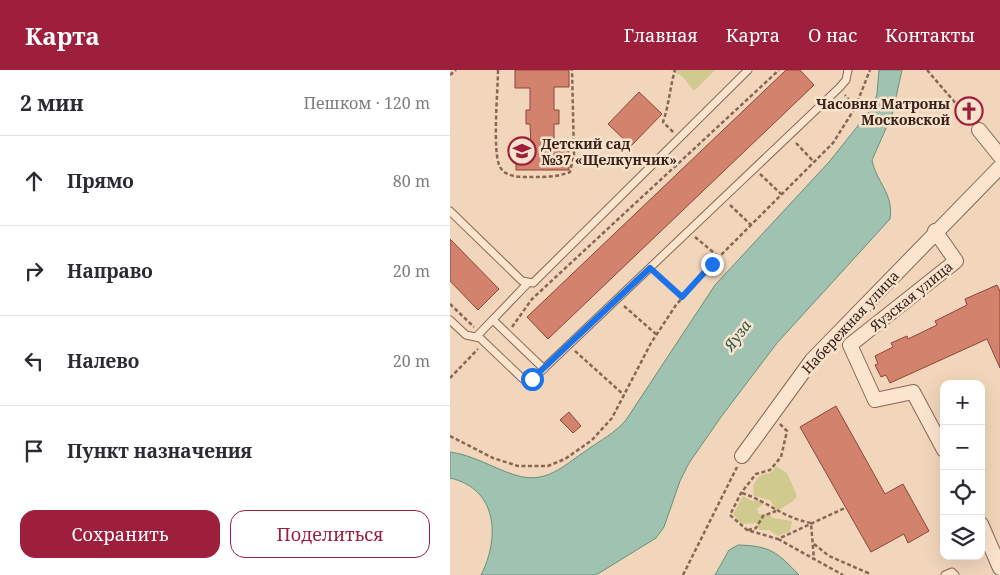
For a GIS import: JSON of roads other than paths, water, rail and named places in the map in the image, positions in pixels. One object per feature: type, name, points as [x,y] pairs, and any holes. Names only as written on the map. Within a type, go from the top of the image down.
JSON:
[{"type":"street","points":[[979,130],[1000,156]]},
{"type":"street","name":"Набережная улица","points":[[742,456],[812,360],[935,231],[1000,167]]},
{"type":"street","name":"Яузская улица","points":[[935,231],[956,261],[850,345],[874,400],[913,392],[940,443]]},
{"type":"street","points":[[985,533],[1000,568]]},
{"type":"lane","points":[[450,211],[522,281],[528,283],[535,282],[748,70]]},
{"type":"lane","points":[[479,334],[525,380],[535,378],[839,88],[846,80],[848,70]]},
{"type":"lane","points":[[450,320],[466,335],[479,334],[528,283]]},
{"type":"lane","points":[[493,320],[544,369]]},
{"type":"lane","points":[[945,575],[952,572],[955,575]]},
{"type":"water","name":"Яуза","points":[[879,70],[902,70],[892,115],[872,160],[887,195],[891,210],[890,219],[777,343],[721,417],[689,463],[680,481],[664,527],[656,538],[596,575],[481,575],[491,546],[491,517],[486,504],[478,493],[466,484],[450,478],[450,452],[467,456],[515,475],[536,478],[562,468],[617,429],[626,420],[715,285],[829,162],[873,107],[877,94]]},
{"type":"water","points":[[738,545],[758,547],[773,552],[799,575],[715,575],[729,550]]},
{"type":"place","name":"Часовня Матроны Московской","points":[[969,111]]},
{"type":"place","name":"Детский сад №37 «Щелкунчик»","points":[[522,151]]}]
